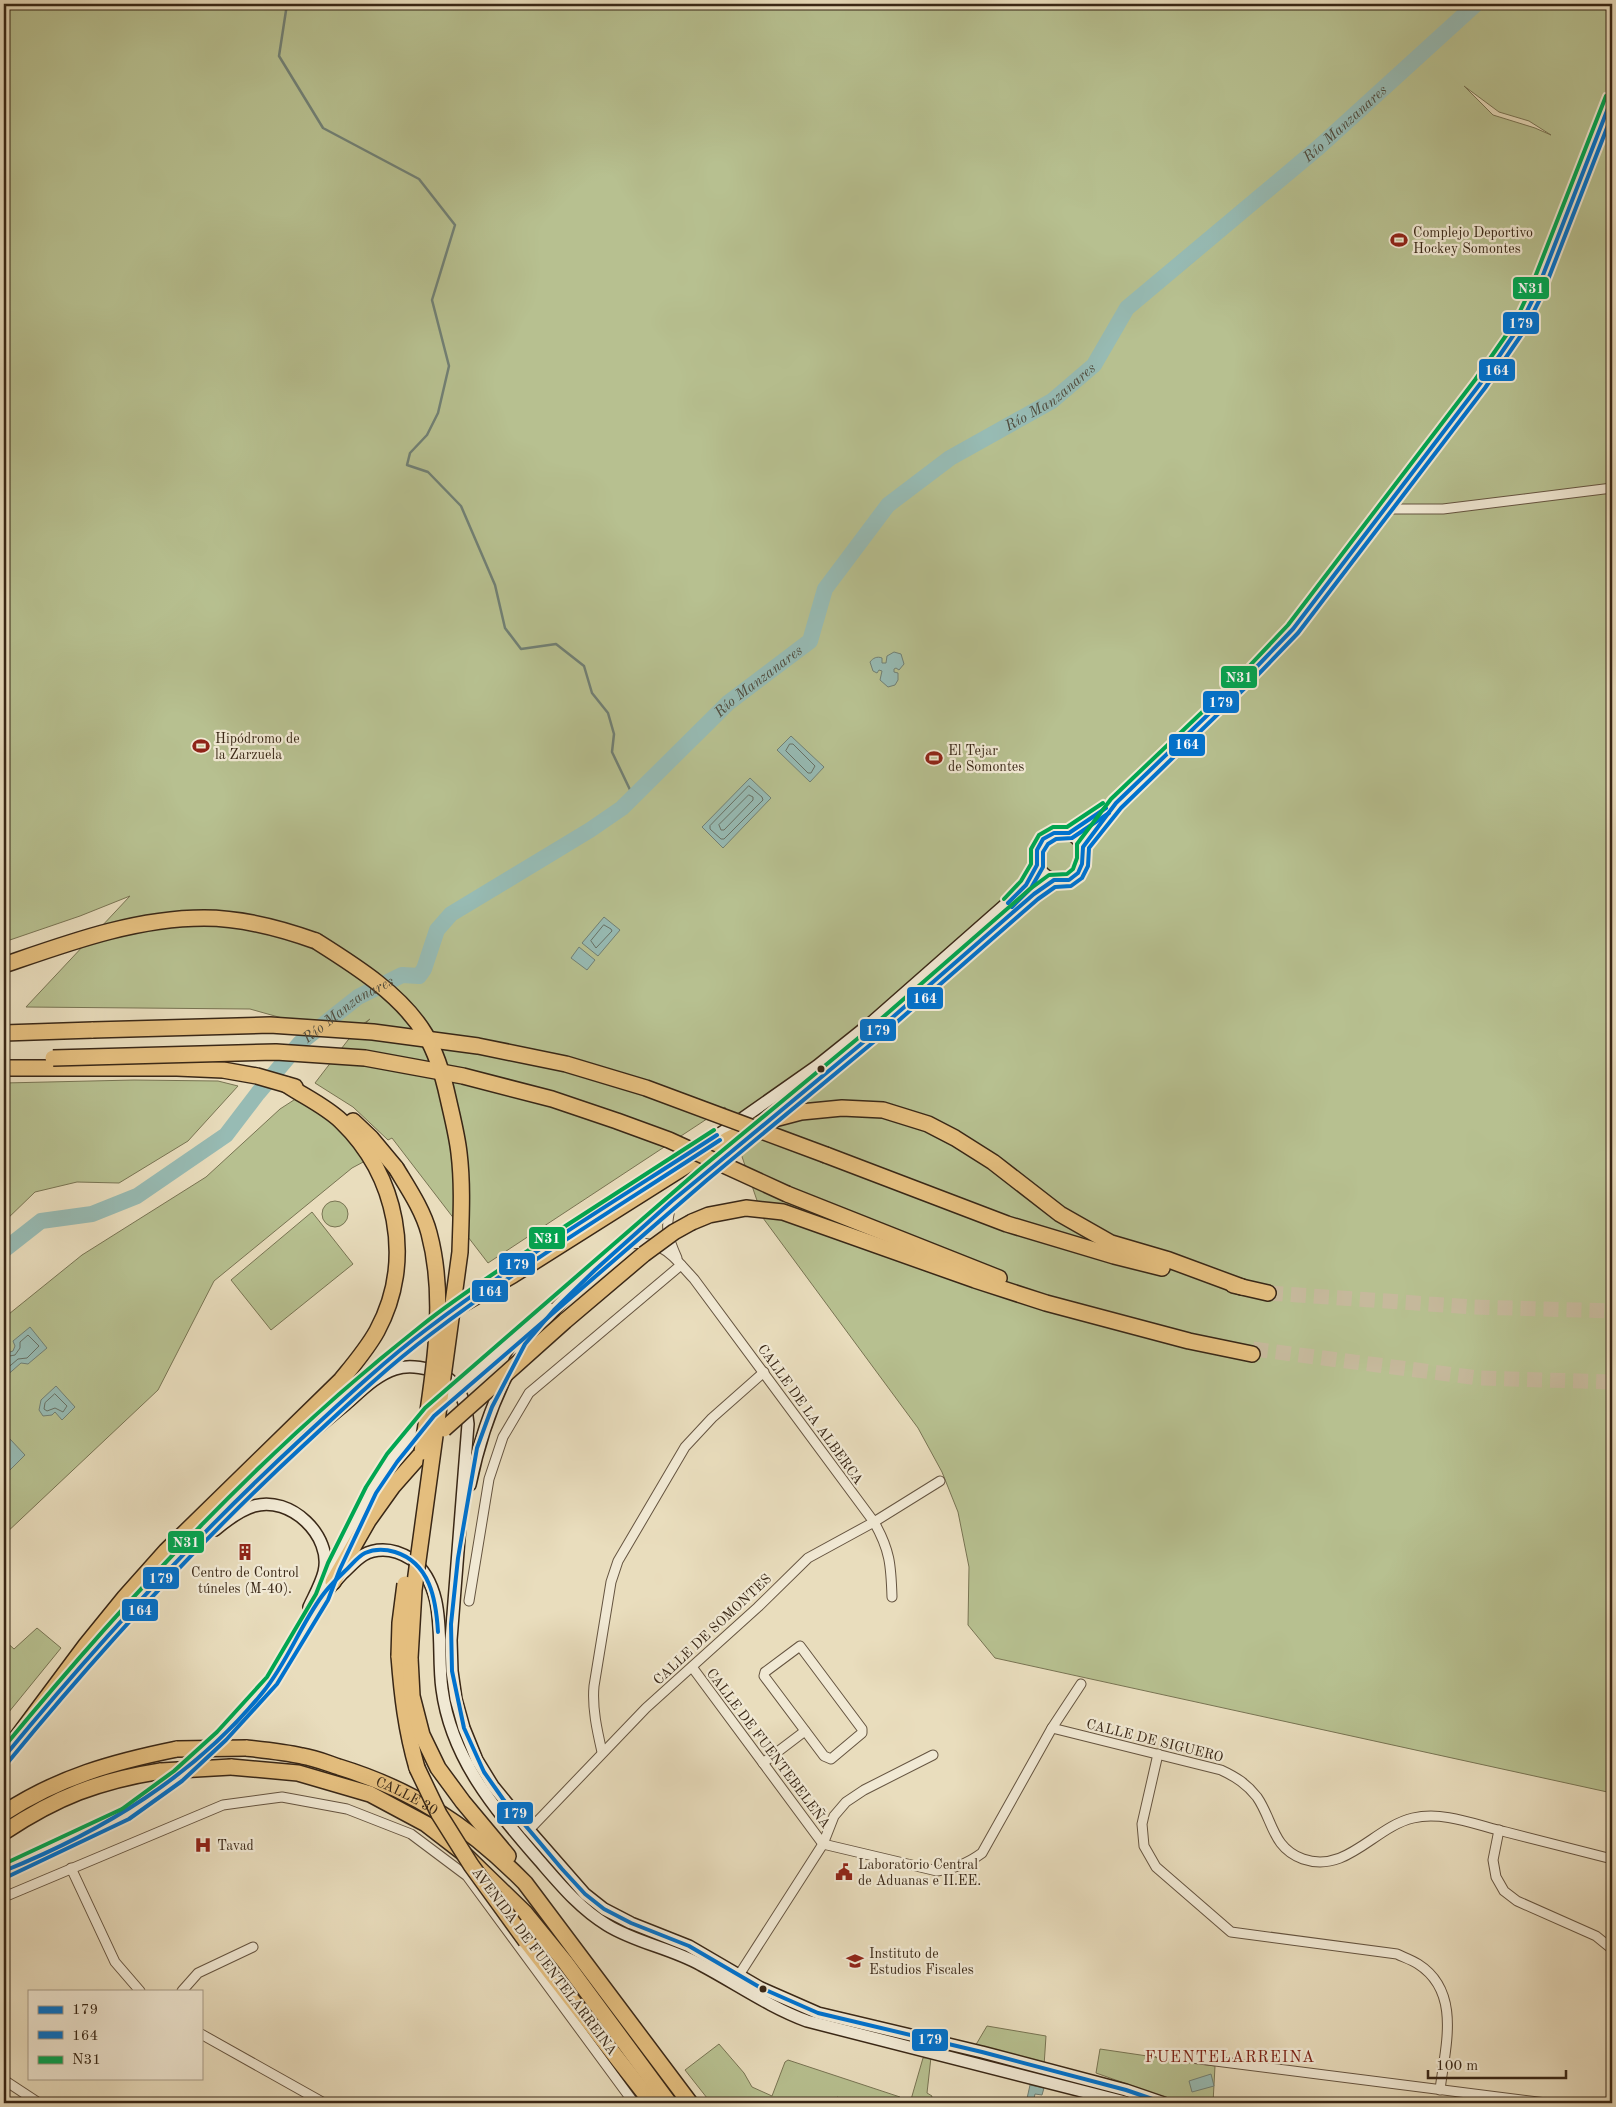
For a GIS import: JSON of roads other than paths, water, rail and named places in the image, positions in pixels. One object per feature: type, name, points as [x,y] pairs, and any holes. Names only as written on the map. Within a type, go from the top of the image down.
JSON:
[{"type":"highway","points":[[4,965],[120,928],[162,921],[204,918],[248,922],[286,930],[316,941],[369,976],[399,1002],[424,1032],[438,1060],[453,1120],[459,1154],[462,1196],[460,1252],[405,1657],[402,1696],[407,1733],[417,1768],[439,1814],[471,1865],[526,1941],[652,2103]]},
{"type":"highway","points":[[4,1033],[270,1025],[373,1032],[478,1046],[566,1064],[646,1088],[1007,1224],[1114,1256],[1268,1293]]},
{"type":"highway","points":[[4,1068],[55,1063],[276,1052],[365,1058],[453,1074],[552,1099],[669,1140],[787,1194],[993,1276],[1253,1352],[1189,1341],[1046,1303],[783,1212],[746,1208],[709,1215],[674,1232],[644,1254],[444,1429],[393,1486],[368,1521],[333,1582]]},
{"type":"highway","points":[[4,1060],[223,1070],[257,1076],[303,1089],[323,1100],[344,1114],[371,1138],[396,1168],[414,1199],[429,1232],[435,1266],[438,1304],[437,1339],[400,1624],[412,1696],[422,1735],[438,1768],[462,1802],[507,1854],[525,1883]]},
{"type":"highway","points":[[4,1756],[86,1645],[125,1597],[166,1551],[340,1380],[364,1351],[386,1309],[394,1284],[398,1256],[391,1203],[381,1174],[361,1144],[340,1120],[287,1085]]},
{"type":"highway","points":[[461,1305],[513,1275],[727,1140],[763,1122],[801,1112],[842,1108],[883,1110],[928,1124],[993,1162],[1060,1214],[1111,1243],[1169,1260],[1242,1287]]},
{"type":"highway","name":"CALLE 30","points":[[4,1813],[54,1784],[92,1769],[125,1759],[177,1749],[246,1748],[304,1756],[370,1776],[432,1806],[502,1860],[525,1883],[690,2103]]},
{"type":"highway","name":"CALLE 30","points":[[4,1832],[48,1806],[94,1785],[125,1776],[161,1770],[231,1767],[298,1773],[370,1794],[426,1824],[461,1851],[525,1913],[565,1962],[669,2103]]},
{"type":"street","points":[[1083,847],[1102,819],[1125,794],[1269,656],[1293,629],[1382,509],[1480,384],[1519,327],[1536,293],[1612,98]]},
{"type":"street","points":[[1590,158],[1612,116]]},
{"type":"street","points":[[1382,509],[1443,509],[1612,488]]},
{"type":"street","points":[[1069,833],[1125,794]]},
{"type":"street","points":[[1069,833],[1083,847],[1083,865],[1072,878],[1063,881],[1054,880],[1044,874],[1037,865],[1037,847],[1042,839],[1050,834],[1069,833]]},
{"type":"street","points":[[4,1756],[60,1689],[183,1555],[264,1472],[362,1382],[461,1305],[733,1125],[817,1066],[872,1022],[1006,904],[1026,885],[1037,865]]},
{"type":"street","points":[[878,1030],[1034,894],[1054,880]]},
{"type":"street","points":[[458,1558],[477,1448],[492,1407],[525,1344],[554,1310],[595,1270],[703,1175]]},
{"type":"street","points":[[672,1201],[666,1222],[668,1240],[679,1263]]},
{"type":"street","points":[[622,1245],[640,1242],[660,1245],[679,1263]]},
{"type":"street","points":[[469,1602],[489,1479],[503,1437],[530,1393],[679,1263]]},
{"type":"street","name":"CALLE DE LA ALBERCA","points":[[679,1263],[694,1279],[874,1522],[886,1542],[892,1566],[892,1597]]},
{"type":"street","points":[[322,1596],[334,1566],[372,1490],[410,1435],[429,1412],[595,1270]]},
{"type":"street","points":[[264,1472],[393,1369],[416,1367],[437,1372],[454,1384],[460,1393],[467,1412],[468,1436],[452,1617],[451,1655],[460,1714],[469,1743],[484,1772],[503,1799],[585,1894],[604,1909],[631,1923],[689,1946],[781,1998],[835,2018],[982,2052],[1126,2090],[1164,2103]]},
{"type":"street","points":[[602,1752],[597,1733],[593,1698],[594,1686],[611,1582],[618,1561],[685,1447],[712,1418],[764,1372]]},
{"type":"street","name":"CALLE DE SOMONTES","points":[[529,1830],[646,1708],[758,1607],[808,1558],[874,1522],[940,1481]]},
{"type":"street","points":[[183,1555],[232,1517],[255,1506],[270,1504],[288,1509],[301,1517],[312,1527],[323,1550],[324,1571],[297,1637]]},
{"type":"street","points":[[4,1871],[125,1814],[178,1776],[221,1736],[266,1688],[322,1596],[333,1582],[343,1574],[356,1558],[372,1550],[392,1551],[405,1555],[422,1570],[434,1592],[438,1619],[440,1670],[444,1705],[452,1733],[464,1761],[484,1794],[502,1817],[569,1894],[595,1917],[622,1933],[691,1960],[759,1999],[807,2021],[1098,2099],[1130,2103]]},
{"type":"street","points":[[800,1646],[860,1726],[862,1733],[829,1759],[824,1756],[805,1731],[764,1676],[764,1672],[800,1646]]},
{"type":"street","name":"CALLE DE FUENTEBELEÑA","points":[[692,1667],[823,1844],[937,1871],[955,1868],[970,1862],[982,1853],[1052,1728],[1081,1684]]},
{"type":"street","name":"CALLE DE SIGUERO","points":[[1052,1728],[1221,1770],[1236,1777],[1257,1798],[1271,1830],[1279,1841],[1291,1853],[1304,1859],[1318,1862],[1335,1860],[1351,1854],[1398,1824],[1412,1818],[1446,1817],[1612,1859]]},
{"type":"street","points":[[763,1763],[805,1731]]},
{"type":"street","points":[[1158,1754],[1142,1824],[1144,1846],[1156,1867],[1231,1932],[1397,1954],[1418,1964],[1436,1981],[1446,2000],[1448,2022],[1440,2090]]},
{"type":"street","points":[[739,1975],[823,1844],[834,1816],[846,1802],[864,1790],[933,1755]]},
{"type":"street","name":"AVENIDA DE FUENTELARREINA","points":[[4,1897],[223,1805],[282,1797],[347,1809],[410,1834],[467,1876],[634,2103]]},
{"type":"street","points":[[1499,1830],[1493,1860],[1496,1876],[1504,1891],[1517,1901],[1596,1936],[1612,1949]]},
{"type":"street","points":[[71,1868],[115,1962],[139,1990]]},
{"type":"street","points":[[183,1990],[198,1973],[253,1947]]},
{"type":"street","points":[[202,2035],[324,2103]]},
{"type":"street","points":[[1160,2054],[1546,2103]]},
{"type":"street","points":[[4,2080],[39,2103]]},
{"type":"street","points":[[1612,2096],[1612,2103]]},
{"type":"water","points":[[894,652],[901,654],[904,664],[899,670],[894,669],[894,672],[898,673],[898,680],[895,685],[888,687],[880,680],[882,671],[879,670],[877,673],[873,671],[870,662],[878,657],[882,658],[882,663],[886,663],[887,656]]},
{"type":"water","points":[[791,736],[824,767],[810,782],[777,750]]},
{"type":"water","points":[[750,778],[771,798],[723,848],[702,827]]},
{"type":"water","points":[[604,917],[620,930],[598,956],[582,943]]},
{"type":"water","points":[[579,947],[595,960],[587,970],[571,958]]},
{"type":"water","points":[[30,1327],[47,1348],[28,1364],[21,1363],[4,1378],[4,1352],[13,1351],[15,1346],[13,1341]]},
{"type":"water","points":[[56,1386],[75,1407],[62,1420],[55,1412],[52,1415],[43,1416],[39,1410],[41,1400]]},
{"type":"water","points":[[10,1439],[25,1455],[4,1476],[4,1445]]},
{"type":"water","points":[[1211,2074],[1214,2086],[1192,2092],[1189,2081]]},
{"type":"water","points":[[1030,2085],[1044,2088],[1042,2095],[1035,2094],[1033,2103],[1026,2103]]},
{"type":"waterway","points":[[287,4],[279,56],[323,128],[419,179],[455,225],[432,300],[449,366],[438,413],[427,435],[410,453],[407,465],[428,472],[461,506],[495,585],[505,628],[521,649],[556,644],[584,666],[592,693],[608,713],[614,734],[612,752],[633,796]]},
{"type":"waterway","name":"Río Manzanares","points":[[4,1250],[41,1221],[92,1214],[137,1196],[226,1135],[300,1043],[358,997],[402,975],[419,976],[424,969],[437,930],[451,914],[590,830],[622,808],[728,703],[810,641],[825,589],[888,505],[950,458],[1052,401],[1094,365],[1127,308],[1319,147],[1476,4]]},
{"type":"tunnel","points":[[771,1118],[878,1030]]},
{"type":"tunnel","points":[[703,1175],[757,1130]]},
{"type":"tunnel","points":[[1268,1293],[1474,1307],[1612,1311]]},
{"type":"tunnel","points":[[1253,1349],[1479,1378],[1612,1382]]},
{"type":"place","name":"Complejo Deportivo Hockey Somontes","points":[[1399,240]]},
{"type":"place","name":"Hipódromo de la Zarzuela","points":[[201,746]]},
{"type":"place","name":"El Tejar de Somontes","points":[[934,758]]},
{"type":"place","name":"Centro de Control túneles (M-40).","points":[[245,1552]]},
{"type":"place","name":"Tavad","points":[[203,1845]]},
{"type":"place","name":"Laboratorio Central de Aduanas e II.EE.","points":[[844,1872]]},
{"type":"place","name":"Instituto de Estudios Fiscales","points":[[855,1961]]},
{"type":"district","name":"FUENTELARREINA","points":[[1230,2056]]}]
